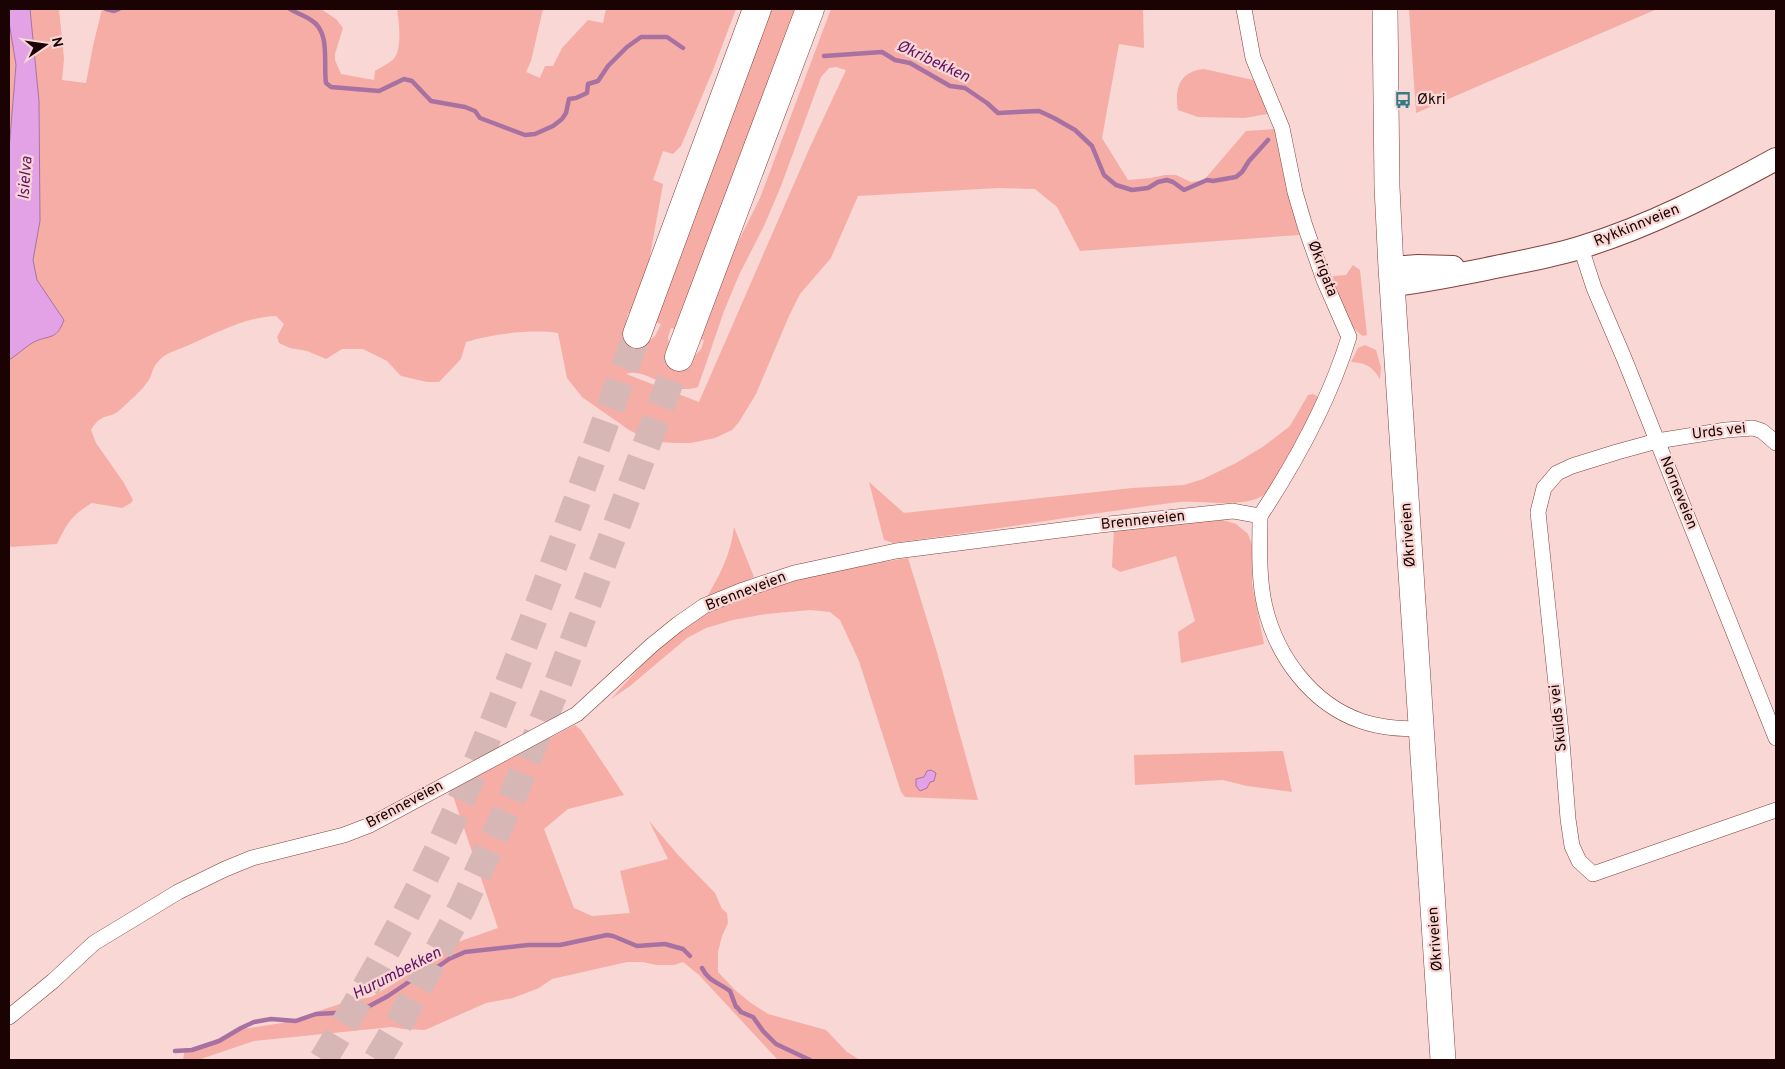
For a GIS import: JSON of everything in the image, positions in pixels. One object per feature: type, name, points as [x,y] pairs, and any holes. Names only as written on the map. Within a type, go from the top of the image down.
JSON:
[{"type":"highway","points":[[637,334],[758,9]]},
{"type":"highway","points":[[679,357],[810,9]]},
{"type":"highway","points":[[792,59],[814,27],[822,9]]},
{"type":"main road","name":"Økriveien","points":[[1385,9],[1387,187],[1392,277],[1444,1060]]},
{"type":"street","name":"Økrigata","points":[[1244,9],[1253,58],[1282,128],[1295,192],[1305,226],[1324,280],[1349,337],[1342,360],[1318,417],[1287,474],[1260,516]]},
{"type":"street","name":"Rykkinnveien","points":[[1392,277],[1419,283],[1542,258],[1580,248],[1649,223],[1776,160]]},
{"type":"street","name":"Norneveien","points":[[1580,248],[1594,288],[1776,738]]},
{"type":"street","name":"Urds vei","points":[[1657,440],[1753,428],[1762,431],[1776,443]]},
{"type":"street","name":"Skulds vei","points":[[1657,440],[1581,463],[1557,473],[1544,488],[1538,512],[1572,846],[1579,860],[1593,874],[1776,810]]},
{"type":"street","name":"Brenneveien","points":[[9,1017],[53,981],[94,943],[178,892],[252,858],[344,835],[370,825],[577,714],[678,624],[704,606],[724,597],[794,573],[896,551],[1100,525],[1233,511],[1260,516]]},
{"type":"street","points":[[1260,516],[1259,566],[1265,606],[1280,647],[1298,676],[1317,696],[1341,713],[1378,726],[1394,729],[1421,728]]},
{"type":"shaded area","points":[[30,9],[59,9],[64,59],[62,80],[86,83],[102,9],[321,9],[336,19],[343,28],[335,54],[335,60],[341,74],[374,80],[375,71],[395,57],[399,47],[397,9],[543,9],[531,61],[526,72],[540,78],[545,66],[553,66],[562,48],[588,20],[603,23],[606,9],[736,9],[681,146],[673,154],[663,151],[653,180],[663,184],[646,278],[632,314],[628,313],[625,327],[646,344],[655,336],[661,324],[655,322],[771,9],[798,9],[678,330],[671,328],[668,337],[670,351],[691,360],[701,349],[704,340],[699,339],[727,264],[760,198],[831,9],[1143,9],[1144,48],[1119,44],[1102,138],[1128,180],[1176,175],[1191,182],[1204,180],[1246,131],[1275,129],[1299,235],[1080,251],[1057,207],[1035,189],[998,188],[858,196],[831,258],[800,294],[756,394],[739,422],[732,430],[715,438],[691,443],[659,442],[643,437],[629,430],[582,397],[567,378],[558,333],[511,333],[466,342],[461,359],[439,382],[427,382],[401,376],[387,361],[363,349],[342,349],[326,359],[307,351],[290,348],[279,343],[277,337],[284,324],[276,316],[253,319],[242,322],[163,357],[156,364],[149,379],[139,392],[117,412],[99,420],[91,430],[96,443],[124,483],[133,500],[131,503],[122,508],[92,503],[71,520],[57,544],[9,547],[9,360],[32,343],[55,335],[64,320],[37,280],[33,260],[40,221],[39,101]],"holes":[[[836,67],[846,70],[810,147],[699,402],[626,374],[642,374],[677,388],[698,387],[724,311],[781,186],[821,77],[829,68]]]},
{"type":"shaded area","points":[[1409,9],[1657,9],[1416,113]]},
{"type":"shaded area","points":[[9,22],[16,65],[9,150]]},
{"type":"shaded area","points":[[1204,69],[1253,80],[1262,90],[1271,107],[1267,114],[1245,118],[1198,117],[1178,110],[1177,95],[1180,82],[1189,73]]},
{"type":"shaded area","points":[[1353,265],[1360,270],[1367,335],[1363,336],[1356,331],[1342,309],[1333,276],[1346,275]]},
{"type":"shaded area","points":[[1365,345],[1376,350],[1381,368],[1380,379],[1368,366],[1351,362],[1358,348]]},
{"type":"shaded area","points":[[1313,394],[1317,396],[1318,402],[1295,446],[1270,489],[1257,499],[1236,503],[1179,502],[893,543],[884,540],[869,482],[904,513],[1132,488],[1184,485],[1203,479],[1236,463],[1264,446],[1290,426],[1308,395]]},
{"type":"shaded area","points":[[1223,520],[1236,524],[1248,534],[1252,545],[1252,584],[1264,644],[1181,663],[1178,632],[1195,621],[1176,556],[1120,572],[1112,567],[1114,530]]},
{"type":"shaded area","points":[[734,527],[754,577],[710,598],[708,595],[728,554]]},
{"type":"shaded area","points":[[908,558],[936,649],[978,800],[905,797],[901,792],[859,661],[840,620],[830,612],[810,610],[766,614],[733,620],[706,628],[687,638],[630,686],[611,699],[680,628],[731,600],[790,581]]},
{"type":"shaded area","points":[[575,725],[581,730],[624,795],[568,809],[544,829],[574,908],[592,916],[630,913],[620,871],[668,859],[649,821],[679,856],[715,893],[722,909],[727,913],[728,923],[718,952],[718,972],[735,990],[768,1014],[826,1030],[847,1052],[860,1060],[778,1060],[699,975],[683,962],[674,965],[656,965],[643,962],[627,962],[552,979],[539,988],[513,998],[486,1003],[425,1030],[392,1027],[254,1041],[198,1060],[183,1060],[185,1048],[210,1043],[243,1029],[282,1023],[346,1002],[371,997],[458,942],[498,928],[451,790]]},
{"type":"shaded area","points":[[1283,751],[1292,792],[1247,786],[1223,780],[1135,785],[1134,755]]},
{"type":"water","name":"Isielva","points":[[9,9],[30,9],[39,101],[40,221],[33,260],[37,280],[64,320],[55,335],[32,343],[9,360],[9,150],[16,65],[9,22]]},
{"type":"water","points":[[931,770],[936,773],[934,781],[930,782],[927,788],[920,791],[916,786],[916,779],[924,777],[927,771]]},
{"type":"waterway","name":"Økribekken","points":[[106,9],[114,11],[119,9]]},
{"type":"waterway","name":"Økribekken","points":[[290,9],[311,20],[321,32],[325,48],[326,83],[331,87],[379,91],[404,79],[412,81],[431,101],[465,107],[475,111],[480,118],[525,135],[535,134],[553,126],[562,119],[566,113],[569,99],[587,93],[588,84],[598,81],[608,66],[627,47],[641,37],[667,37],[683,48]]},
{"type":"waterway","name":"Økribekken","points":[[824,56],[882,52],[895,60],[910,63],[950,86],[965,88],[998,113],[1039,111],[1075,130],[1092,146],[1104,175],[1116,185],[1132,190],[1148,188],[1158,182],[1167,180],[1184,190],[1207,180],[1213,181],[1236,177],[1268,140]]},
{"type":"waterway","name":"Hurumbekken","points":[[175,1051],[192,1050],[219,1041],[254,1022],[271,1019],[296,1021],[316,1014],[362,1010],[388,996],[425,971],[465,952],[528,945],[560,945],[607,935],[637,946],[665,944],[683,949],[690,956]]},
{"type":"waterway","points":[[702,968],[711,979],[730,991],[736,1007],[741,1012],[753,1017],[776,1044],[810,1060]]},
{"type":"tunnel","points":[[323,1060],[399,927],[434,859],[466,789],[533,620],[637,334]]},
{"type":"tunnel","points":[[377,1060],[462,907],[510,803],[558,683],[679,357]]},
{"type":"place","name":"Økri","points":[[1403,100]]}]
